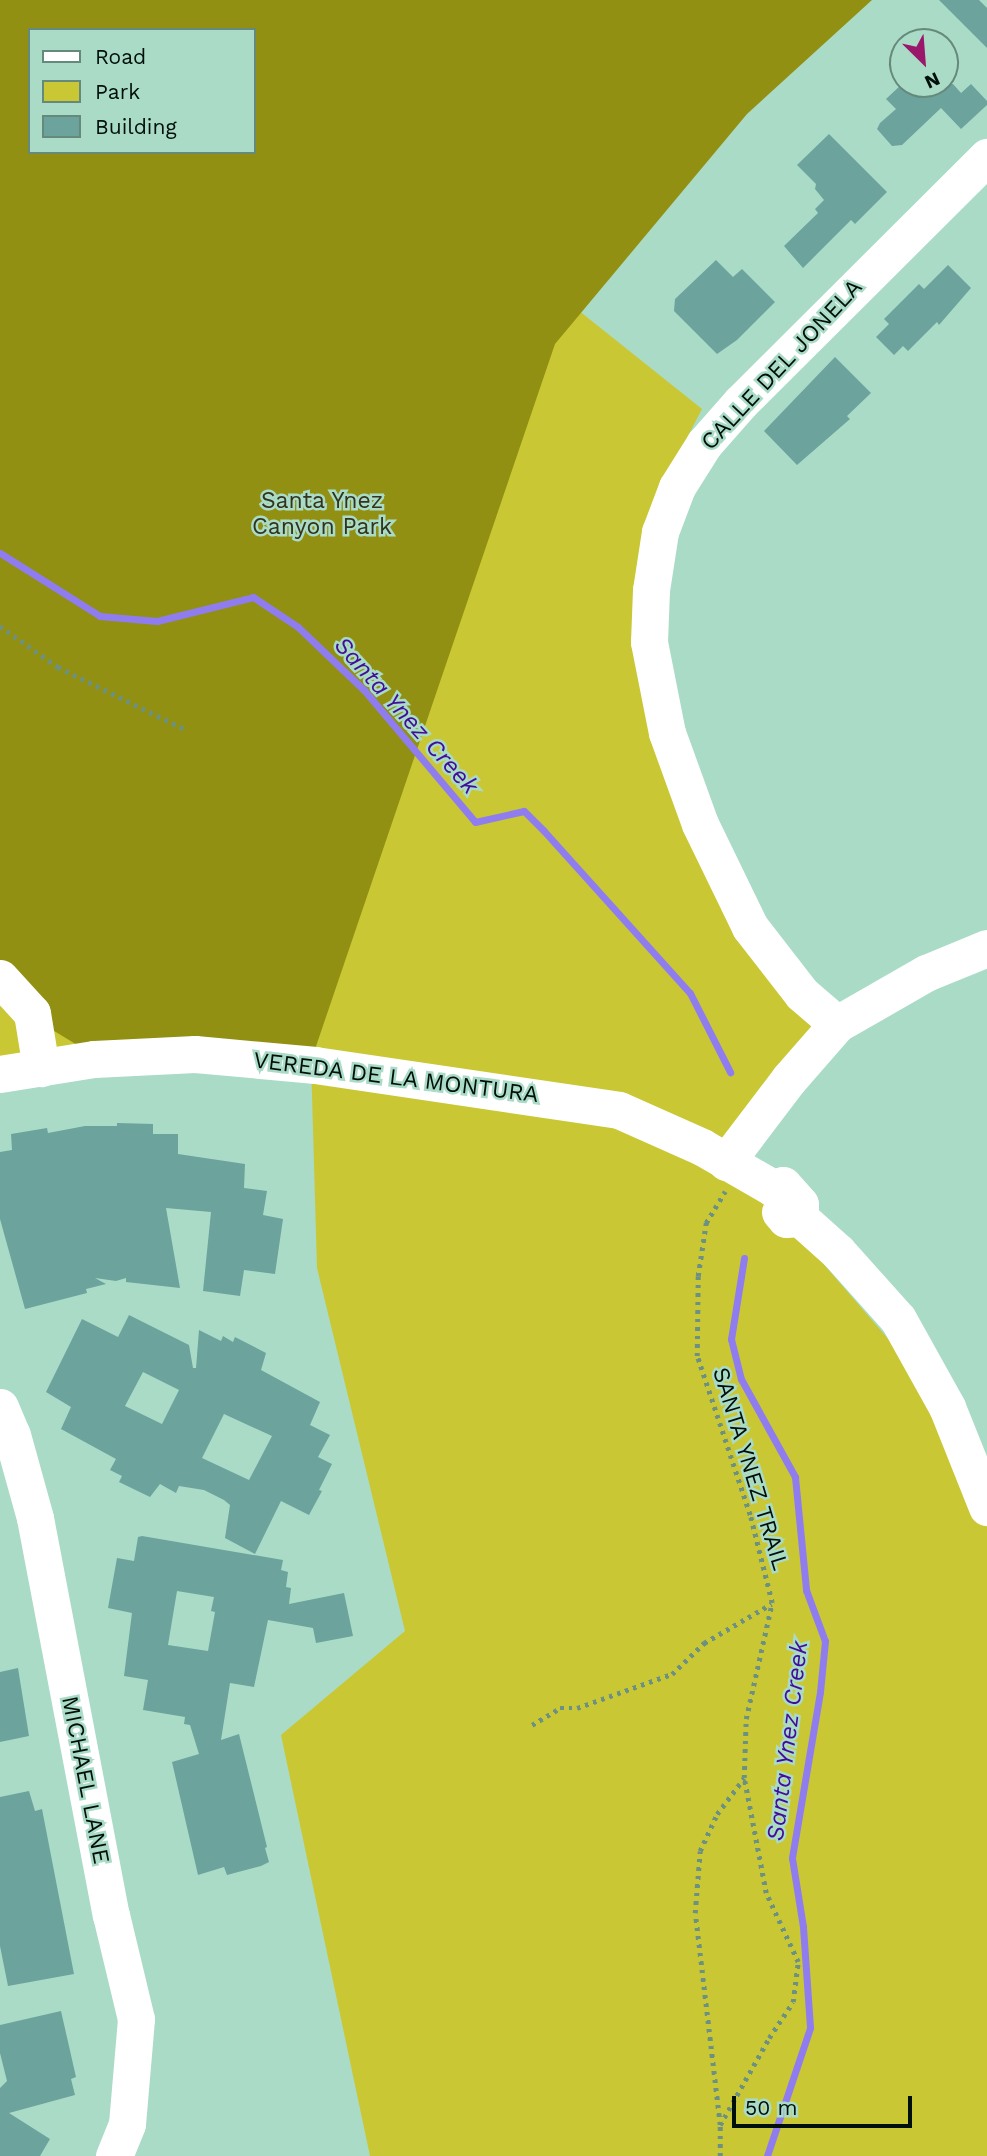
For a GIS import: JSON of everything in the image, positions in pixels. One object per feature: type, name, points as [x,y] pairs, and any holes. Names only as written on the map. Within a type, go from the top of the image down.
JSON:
[{"type":"street","name":"CALLE DEL JONELA","points":[[837,1024],[802,994],[750,927],[701,824],[667,733],[649,642],[651,590],[660,532],[677,487],[704,444],[740,402],[987,156]]},
{"type":"street","points":[[726,1162],[789,1079],[837,1024],[926,973],[987,948]]},
{"type":"street","points":[[4,988],[32,1013],[41,1068]]},
{"type":"street","name":"VEREDA DE LA MONTURA","points":[[0,1074],[94,1059],[194,1054],[315,1065],[619,1110],[702,1147],[773,1188],[783,1185],[800,1204],[800,1218],[838,1252],[898,1319],[947,1407],[987,1507]]},
{"type":"street","name":"MICHAEL LANE","points":[[0,1407],[12,1435],[35,1518],[111,1915],[136,2019],[127,2124],[114,2156]]},
{"type":"path","points":[[0,626],[58,667],[186,730]]},
{"type":"path","name":"SANTA YNEZ TRAIL","points":[[720,1200],[706,1223],[698,1276],[697,1356],[750,1515],[772,1603],[746,1719],[744,1777],[766,1893],[798,1962],[793,2002],[768,2038],[720,2125]]},
{"type":"path","points":[[532,1725],[560,1708],[577,1708],[672,1674],[704,1643],[772,1603]]},
{"type":"path","points":[[720,2156],[720,2125],[695,1913],[700,1851],[718,1814],[744,1777]]},
{"type":"green space","name":"Santa Ynez Canyon Park","points":[[0,0],[872,0],[747,114],[555,344],[311,1061],[92,1054],[0,998]]},
{"type":"green space","points":[[92,0],[840,0],[558,294],[702,409],[689,434],[656,641],[739,894],[845,1025],[738,1165],[947,1407],[987,1522],[987,2156],[370,2156],[281,1735],[405,1631],[317,1268],[311,1061],[230,1021],[29,154],[256,154],[256,28],[28,28],[28,148],[0,27]]},
{"type":"green space","points":[[0,996],[91,1050],[0,1065]]},
{"type":"building","points":[[939,0],[979,0],[987,8],[987,48]]},
{"type":"building","points":[[971,84],[987,101],[987,105],[961,129],[941,108],[902,145],[892,146],[877,129],[896,109],[886,99],[889,96],[959,98],[959,91],[961,93]]},
{"type":"building","points":[[829,134],[887,192],[855,224],[851,220],[803,268],[784,246],[818,213],[815,209],[824,200],[815,189],[816,184],[797,165]]},
{"type":"building","points":[[716,260],[733,277],[742,269],[775,302],[737,340],[717,354],[674,311],[675,299]]},
{"type":"building","points":[[948,265],[971,288],[939,325],[937,322],[908,351],[903,346],[894,355],[876,337],[889,324],[884,319],[919,284],[924,289]]},
{"type":"building","points":[[835,357],[871,393],[847,416],[850,419],[797,465],[764,431]]},
{"type":"building","points":[[117,1123],[153,1124],[153,1134],[178,1134],[178,1154],[245,1164],[244,1188],[267,1191],[263,1215],[283,1219],[275,1274],[244,1270],[240,1296],[203,1291],[211,1212],[166,1208],[180,1288],[126,1282],[126,1278],[116,1281],[95,1278],[106,1284],[86,1289],[87,1293],[25,1309],[0,1219],[0,1152],[12,1150],[11,1134],[47,1128],[48,1133],[85,1126],[117,1126]]},
{"type":"building","points":[[129,1315],[189,1345],[193,1368],[196,1368],[199,1330],[221,1341],[223,1336],[233,1342],[235,1337],[266,1353],[261,1370],[320,1402],[310,1425],[330,1435],[318,1457],[332,1464],[309,1515],[281,1501],[255,1554],[225,1538],[230,1505],[224,1500],[204,1490],[179,1486],[176,1493],[160,1484],[150,1497],[119,1482],[122,1476],[110,1470],[116,1459],[61,1429],[71,1407],[46,1392],[82,1319],[118,1337]],"holes":[[[143,1372],[179,1390],[162,1424],[125,1406]],[[224,1414],[272,1436],[249,1480],[202,1458]]]},
{"type":"building","points":[[138,1537],[283,1560],[281,1570],[288,1572],[286,1587],[291,1588],[289,1604],[344,1593],[353,1636],[316,1643],[313,1628],[268,1620],[254,1687],[230,1683],[221,1740],[239,1734],[267,1847],[265,1848],[269,1862],[261,1866],[227,1875],[224,1867],[198,1875],[172,1762],[199,1754],[190,1725],[184,1724],[185,1717],[143,1710],[148,1680],[124,1676],[132,1613],[108,1608],[117,1558],[134,1561]],"holes":[[[177,1591],[214,1597],[211,1611],[215,1612],[208,1651],[168,1645]]]},
{"type":"building","points":[[18,1668],[29,1736],[0,1742],[0,1672]]},
{"type":"building","points":[[29,1791],[35,1811],[42,1809],[74,1974],[8,1986],[0,1946],[0,1797]]},
{"type":"building","points":[[61,2011],[76,2077],[71,2079],[75,2095],[9,2113],[50,2139],[40,2156],[0,2156],[0,2088],[7,2081],[0,2053],[0,2025]]},
{"type":"waterway","name":"Santa Ynez Creek","points":[[0,553],[100,616],[157,621],[253,597],[298,627],[364,690],[475,822],[524,811],[544,831],[690,993],[730,1072]]},
{"type":"waterway","name":"Santa Ynez Creek","points":[[744,1258],[731,1339],[741,1379],[795,1477],[806,1590],[825,1641],[820,1692],[792,1858],[803,1927],[810,2028],[767,2156]]}]
